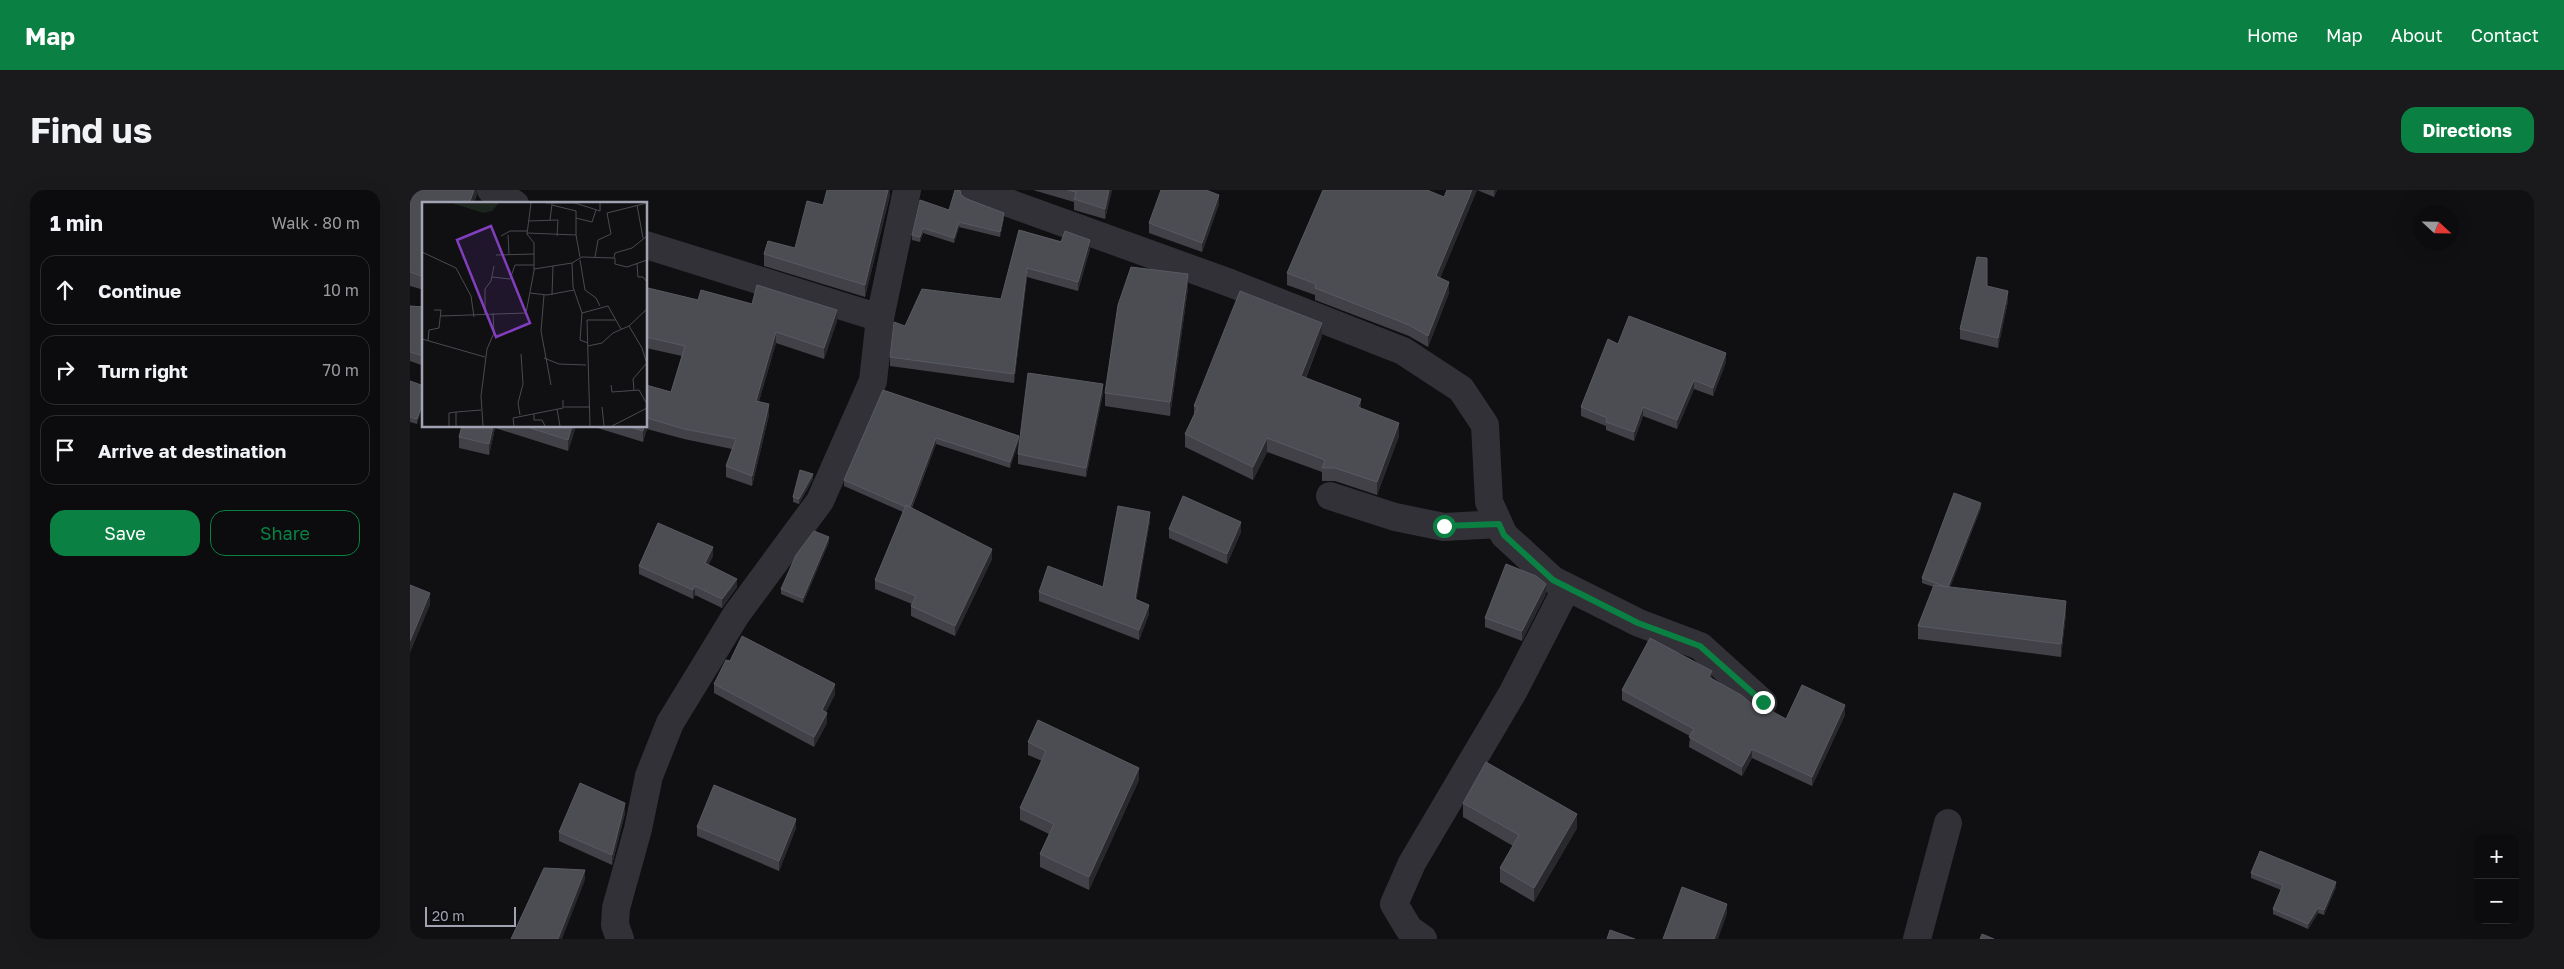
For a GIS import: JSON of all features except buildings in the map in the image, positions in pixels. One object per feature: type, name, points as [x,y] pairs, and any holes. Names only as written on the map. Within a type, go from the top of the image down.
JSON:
[{"type":"street","points":[[491,190],[511,202]]},
{"type":"street","points":[[620,939],[615,925],[616,908],[638,829],[649,776],[670,723],[736,615],[820,501],[873,381],[880,318],[907,190]]},
{"type":"street","points":[[973,190],[1230,283],[1403,351],[1461,389],[1485,425],[1489,502],[1504,535],[1553,580],[1638,623],[1700,646],[1763,702]]},
{"type":"street","points":[[648,246],[880,318]]},
{"type":"street","points":[[1330,496],[1395,517],[1444,526],[1499,524]]},
{"type":"street","points":[[1423,939],[1410,929],[1394,904],[1412,863],[1513,692],[1568,587]]},
{"type":"street","points":[[1917,939],[1948,823]]},
{"type":"route","points":[[1444,526],[1499,524],[1504,535],[1553,580],[1638,623],[1700,646],[1763,702]]}]
